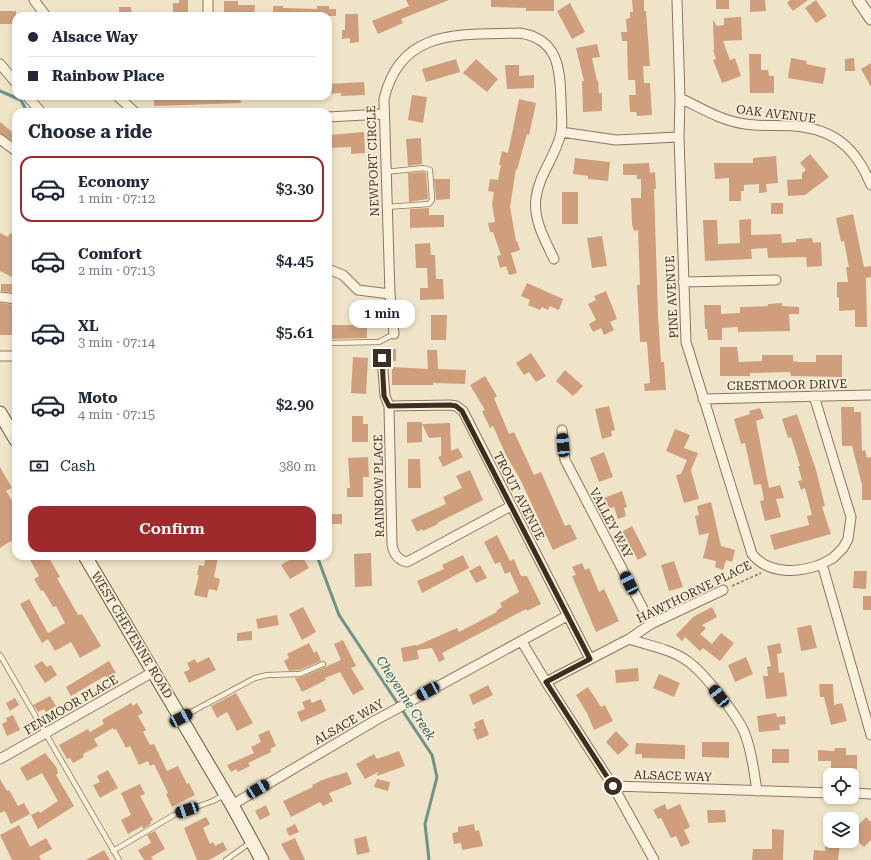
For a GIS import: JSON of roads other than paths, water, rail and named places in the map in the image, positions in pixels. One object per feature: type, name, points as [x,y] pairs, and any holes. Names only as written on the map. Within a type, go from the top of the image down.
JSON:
[{"type":"main road","points":[[2,420],[12,434]]},
{"type":"main road","name":"WEST CHEYENNE ROAD","points":[[87,560],[229,799],[262,860]]},
{"type":"street","points":[[34,0],[43,12]]},
{"type":"street","points":[[208,0],[208,12]]},
{"type":"street","name":"PINE AVENUE","points":[[677,0],[680,98],[679,137],[686,342],[752,554],[758,562],[770,567],[797,571],[822,564],[833,558],[843,548],[848,539],[851,517],[814,396]]},
{"type":"street","points":[[858,0],[871,19]]},
{"type":"street","name":"NEWPORT CIRCLE","points":[[394,334],[390,294],[386,207],[383,114],[384,99],[392,73],[400,62],[421,45],[443,37],[520,33],[531,34],[545,44],[557,61],[560,78],[561,132],[558,144],[540,181],[536,199],[537,217],[554,259]]},
{"type":"street","points":[[0,64],[12,78]]},
{"type":"street","name":"OAK AVENUE","points":[[680,98],[730,121],[759,126],[803,127],[832,136],[842,141],[859,161],[871,185]]},
{"type":"street","points":[[30,100],[38,108]]},
{"type":"street","points":[[121,100],[130,108]]},
{"type":"street","points":[[332,117],[383,114]]},
{"type":"street","points":[[561,132],[616,140],[679,137]]},
{"type":"street","points":[[0,139],[12,148]]},
{"type":"street","points":[[332,271],[343,276],[358,290],[390,294]]},
{"type":"street","points":[[683,282],[776,280]]},
{"type":"street","points":[[0,297],[12,298]]},
{"type":"street","points":[[0,356],[12,356]]},
{"type":"street","name":"RAINBOW PLACE","points":[[382,358],[384,396],[389,406],[392,545],[397,557],[401,561],[407,562],[511,506]]},
{"type":"street","name":"CRESTMOOR DRIVE","points":[[703,398],[871,395]]},
{"type":"street","name":"TROUT AVENUE","points":[[389,406],[450,405],[456,406],[462,411],[590,659]]},
{"type":"street","name":"VALLEY WAY","points":[[562,430],[565,460],[651,624]]},
{"type":"street","points":[[822,564],[871,735]]},
{"type":"street","name":"HAWTHORNE PLACE","points":[[546,682],[629,639],[651,624],[723,590]]},
{"type":"street","name":"ALSACE WAY","points":[[229,799],[428,691],[522,642],[567,616]]},
{"type":"street","name":"HAWTHORNE PLACE","points":[[629,639],[675,654],[687,660],[703,676],[735,717],[744,733],[758,791]]},
{"type":"street","points":[[522,642],[613,786],[654,860]]},
{"type":"street","name":"FENMOOR PLACE","points":[[0,759],[45,732],[153,672]]},
{"type":"street","name":"ALSACE WAY","points":[[613,786],[823,793]]},
{"type":"street","points":[[859,793],[871,794]]},
{"type":"lane","points":[[385,172],[424,168],[430,170],[432,200],[429,204],[386,207]]},
{"type":"lane","points":[[332,343],[379,342],[394,334]]},
{"type":"lane","points":[[0,655],[119,860]]},
{"type":"lane","points":[[181,718],[255,678],[282,674],[300,674],[323,664]]},
{"type":"lane","points":[[113,851],[174,815],[213,801],[229,799]]},
{"type":"lane","points":[[226,860],[252,841]]},
{"type":"waterway","name":"Cheyenne Creek","points":[[0,91],[12,96]]},
{"type":"waterway","name":"Cheyenne Creek","points":[[21,100],[25,108]]},
{"type":"waterway","name":"Cheyenne Creek","points":[[318,560],[339,615],[432,755],[437,777],[425,824],[429,860]]}]
